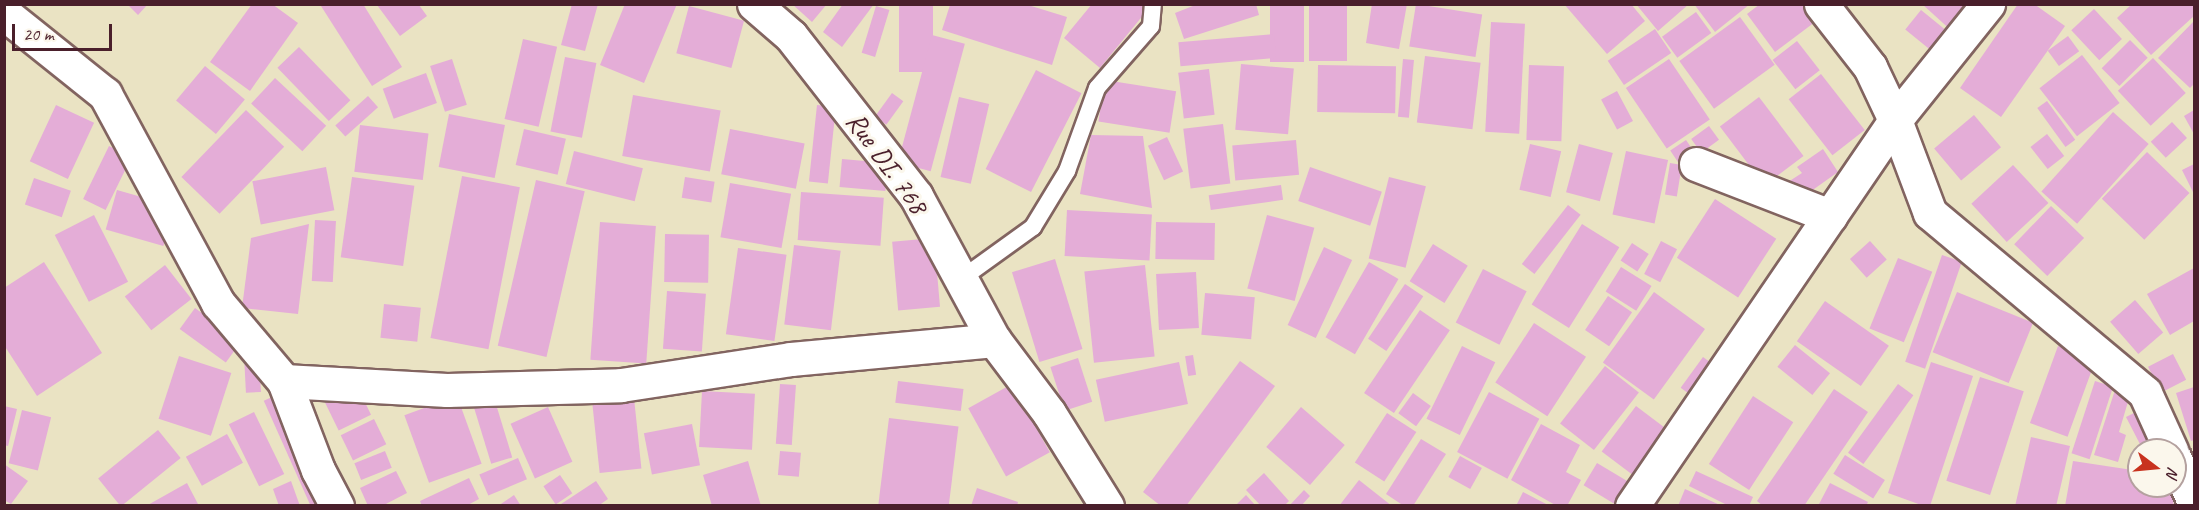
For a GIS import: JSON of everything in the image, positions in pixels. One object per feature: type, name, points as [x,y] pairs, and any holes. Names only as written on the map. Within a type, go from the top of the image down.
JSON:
[{"type":"street","name":"Rue DI. 768","points":[[754,4],[791,36],[916,196],[994,340],[1049,413],[1107,506]]},
{"type":"street","points":[[1821,4],[1870,67],[1895,120],[1930,213],[2145,393],[2166,438]]},
{"type":"street","points":[[1632,506],[1895,120],[1988,4]]},
{"type":"street","points":[[12,15],[105,94],[218,303],[284,381],[318,470],[337,506]]},
{"type":"street","points":[[1696,164],[1830,216]]},
{"type":"street","points":[[284,381],[447,390],[621,385],[791,359],[994,340]]},
{"type":"street","points":[[2187,486],[2194,502]]},
{"type":"lane","points":[[961,279],[1033,227],[1067,171],[1097,88],[1151,26],[1153,4]]},
{"type":"building","points":[[127,4],[148,4],[138,15]]},
{"type":"building","points":[[252,4],[272,4],[298,23],[250,91],[210,62]]},
{"type":"building","points":[[324,4],[363,4],[402,67],[372,86],[321,6]]},
{"type":"building","points":[[572,4],[598,4],[585,51],[561,45]]},
{"type":"building","points":[[625,4],[677,4],[644,83],[600,65]]},
{"type":"building","points":[[792,4],[827,4],[812,22]]},
{"type":"building","points":[[843,4],[874,4],[842,47],[823,32]]},
{"type":"building","points":[[899,4],[933,4],[933,72],[899,72]]},
{"type":"building","points":[[1092,4],[1144,4],[1149,8],[1100,68],[1064,38]]},
{"type":"building","points":[[1198,4],[1256,4],[1259,15],[1184,39],[1175,13]]},
{"type":"building","points":[[1270,4],[1304,4],[1304,62],[1270,62]]},
{"type":"building","points":[[1309,4],[1347,4],[1347,61],[1309,61]]},
{"type":"building","points":[[1372,4],[1407,4],[1399,49],[1366,43]]},
{"type":"building","points":[[1416,4],[1482,14],[1475,57],[1409,46]]},
{"type":"building","points":[[1564,4],[1631,4],[1645,21],[1607,54]]},
{"type":"building","points":[[1636,4],[1689,4],[1658,31]]},
{"type":"building","points":[[1694,4],[1750,4],[1715,32]]},
{"type":"building","points":[[1760,4],[1815,4],[1823,16],[1775,52],[1747,14]]},
{"type":"building","points":[[1922,4],[1978,4],[1954,33]]},
{"type":"building","points":[[2018,4],[2034,4],[2065,26],[2001,117],[1960,88]]},
{"type":"building","points":[[2132,4],[2194,4],[2194,16],[2151,55],[2117,18]]},
{"type":"building","points":[[377,5],[419,5],[427,16],[400,36]]},
{"type":"building","points":[[950,5],[1028,5],[1067,17],[1052,65],[942,30]]},
{"type":"building","points":[[689,6],[744,21],[731,68],[676,53]]},
{"type":"building","points":[[876,6],[889,10],[875,57],[862,53]]},
{"type":"building","points":[[2094,9],[2122,39],[2099,60],[2071,30]]},
{"type":"building","points":[[1921,10],[1958,40],[1943,60],[1905,29]]},
{"type":"building","points":[[1696,12],[1711,33],[1677,58],[1662,37]]},
{"type":"building","points":[[1740,17],[1775,65],[1714,109],[1679,61]]},
{"type":"building","points":[[2194,21],[2194,84],[2190,88],[2158,58]]},
{"type":"building","points":[[1491,22],[1525,24],[1519,134],[1485,132]]},
{"type":"building","points":[[1655,29],[1671,53],[1624,85],[1608,61]]},
{"type":"building","points":[[1274,34],[1276,58],[1180,66],[1178,42]]},
{"type":"building","points":[[932,35],[965,44],[931,171],[898,163]]},
{"type":"building","points":[[2068,36],[2079,51],[2059,66],[2048,51]]},
{"type":"building","points":[[523,39],[557,47],[539,127],[505,119]]},
{"type":"building","points":[[2130,40],[2148,58],[2119,86],[2102,68]]},
{"type":"building","points":[[1797,41],[1820,70],[1795,89],[1773,60]]},
{"type":"building","points":[[299,47],[350,100],[329,121],[277,68]]},
{"type":"building","points":[[2082,55],[2120,103],[2077,136],[2039,88]]},
{"type":"building","points":[[1425,56],[1481,63],[1472,129],[1417,123]]},
{"type":"building","points":[[565,57],[596,63],[582,138],[550,132]]},
{"type":"building","points":[[2153,58],[2186,93],[2151,126],[2118,91]]},
{"type":"building","points":[[452,59],[467,105],[445,112],[430,66]]},
{"type":"building","points":[[1403,59],[1414,60],[1409,118],[1398,117]]},
{"type":"building","points":[[1669,59],[1710,120],[1667,149],[1626,88]]},
{"type":"building","points":[[1241,64],[1294,69],[1288,134],[1235,130]]},
{"type":"building","points":[[1318,65],[1396,66],[1395,113],[1317,112]]},
{"type":"building","points":[[1529,65],[1564,66],[1561,141],[1526,140]]},
{"type":"building","points":[[205,66],[245,99],[216,134],[176,100]]},
{"type":"building","points":[[1209,69],[1215,115],[1184,118],[1178,73]]},
{"type":"building","points":[[1036,70],[1081,93],[1031,192],[986,169]]},
{"type":"building","points":[[426,73],[437,103],[394,119],[383,89]]},
{"type":"building","points":[[1821,74],[1865,130],[1832,155],[1789,99]]},
{"type":"building","points":[[275,78],[326,126],[302,151],[251,104]]},
{"type":"building","points":[[1105,80],[1176,91],[1170,133],[1098,121]]},
{"type":"building","points":[[1617,91],[1633,121],[1617,129],[1601,99]]},
{"type":"building","points":[[892,93],[903,101],[886,125],[875,116]]},
{"type":"building","points":[[633,95],[721,110],[710,172],[622,156]]},
{"type":"building","points":[[368,96],[378,107],[345,137],[335,125]]},
{"type":"building","points":[[959,97],[989,104],[971,184],[941,177]]},
{"type":"building","points":[[1759,97],[1804,156],[1764,186],[1720,126]]},
{"type":"building","points":[[2047,101],[2075,140],[2066,147],[2037,108]]},
{"type":"building","points":[[56,105],[94,123],[68,179],[30,161]]},
{"type":"building","points":[[817,105],[836,107],[828,184],[809,182]]},
{"type":"building","points":[[246,110],[284,147],[220,214],[181,177]]},
{"type":"building","points":[[2194,110],[2194,134],[2184,116]]},
{"type":"building","points":[[2113,112],[2149,144],[2077,224],[2041,192]]},
{"type":"building","points":[[449,114],[505,125],[495,178],[439,167]]},
{"type":"building","points":[[1974,115],[2001,147],[1961,181],[1934,148]]},
{"type":"building","points":[[2172,122],[2187,138],[2166,158],[2151,142]]},
{"type":"building","points":[[1223,124],[1230,184],[1191,188],[1183,129]]},
{"type":"building","points":[[360,125],[428,133],[423,180],[354,172]]},
{"type":"building","points":[[1709,126],[1719,140],[1701,153],[1691,139]]},
{"type":"building","points":[[524,129],[566,139],[558,175],[516,165]]},
{"type":"building","points":[[730,129],[805,144],[796,189],[721,174]]},
{"type":"building","points":[[2047,134],[2064,156],[2048,169],[2030,147]]},
{"type":"building","points":[[1091,135],[1143,136],[1152,208],[1080,194]]},
{"type":"building","points":[[1167,137],[1183,171],[1164,180],[1148,146]]},
{"type":"building","points":[[1296,140],[1299,175],[1235,180],[1232,146]]},
{"type":"building","points":[[1686,140],[1694,152],[1678,162],[1670,151]]},
{"type":"building","points":[[1530,144],[1561,151],[1551,197],[1519,190]]},
{"type":"building","points":[[1579,144],[1613,153],[1600,201],[1566,192]]},
{"type":"building","points":[[109,146],[131,157],[106,210],[83,199]]},
{"type":"building","points":[[1823,149],[1838,172],[1800,199],[1788,182],[1802,173],[1797,167]]},
{"type":"building","points":[[574,151],[643,168],[635,201],[566,184]]},
{"type":"building","points":[[1626,151],[1668,160],[1655,224],[1612,215]]},
{"type":"building","points":[[2147,152],[2189,193],[2144,240],[2102,199]]},
{"type":"building","points":[[842,159],[888,163],[885,191],[840,187]]},
{"type":"building","points":[[1670,163],[1682,165],[1677,196],[1665,195]]},
{"type":"building","points":[[2194,164],[2194,194],[2182,170]]},
{"type":"building","points":[[2013,165],[2048,203],[2007,242],[1971,204]]},
{"type":"building","points":[[326,167],[334,210],[261,225],[252,181]]},
{"type":"building","points":[[1310,167],[1382,192],[1370,226],[1298,201]]},
{"type":"building","points":[[462,176],[520,187],[488,349],[431,338]]},
{"type":"building","points":[[352,177],[414,186],[403,266],[341,257]]},
{"type":"building","points":[[685,177],[715,182],[711,202],[682,198]]},
{"type":"building","points":[[1389,177],[1426,186],[1406,268],[1369,259]]},
{"type":"building","points":[[34,178],[71,191],[62,217],[25,204]]},
{"type":"building","points":[[536,180],[585,191],[546,357],[498,346]]},
{"type":"building","points":[[730,183],[791,194],[782,248],[720,237]]},
{"type":"building","points":[[1281,185],[1283,200],[1211,210],[1209,195]]},
{"type":"building","points":[[117,190],[175,207],[163,246],[106,229]]},
{"type":"building","points":[[801,192],[884,198],[880,246],[798,240]]},
{"type":"building","points":[[1715,199],[1776,239],[1738,297],[1677,258]]},
{"type":"building","points":[[1568,205],[1581,215],[1534,274],[1522,264]]},
{"type":"building","points":[[2051,206],[2084,238],[2047,276],[2014,244]]},
{"type":"building","points":[[1067,210],[1152,214],[1149,260],[1065,256]]},
{"type":"building","points":[[94,215],[128,282],[89,302],[55,235]]},
{"type":"building","points":[[1267,215],[1314,228],[1295,301],[1247,288]]},
{"type":"building","points":[[315,220],[336,221],[333,282],[312,281]]},
{"type":"building","points":[[600,222],[656,226],[646,364],[590,360]]},
{"type":"building","points":[[1156,222],[1215,223],[1214,260],[1155,259]]},
{"type":"building","points":[[309,224],[298,314],[242,308],[251,238]]},
{"type":"building","points":[[1582,224],[1619,247],[1569,328],[1532,305]]},
{"type":"building","points":[[665,234],[709,235],[708,283],[664,282]]},
{"type":"building","points":[[934,238],[940,307],[898,310],[892,242]]},
{"type":"building","points":[[1661,241],[1677,249],[1660,282],[1644,274]]},
{"type":"building","points":[[1870,241],[1887,260],[1867,278],[1850,259]]},
{"type":"building","points":[[1632,243],[1649,254],[1637,272],[1621,261]]},
{"type":"building","points":[[1433,244],[1468,266],[1444,303],[1410,281]]},
{"type":"building","points":[[794,245],[841,251],[831,330],[784,324]]},
{"type":"building","points":[[1324,247],[1352,260],[1316,338],[1288,325]]},
{"type":"building","points":[[738,248],[787,255],[774,341],[726,334]]},
{"type":"building","points":[[1942,255],[1962,262],[1925,369],[1905,362]]},
{"type":"building","points":[[1898,258],[1932,272],[1904,342],[1870,328]]},
{"type":"building","points":[[1055,259],[1082,349],[1039,362],[1012,272]]},
{"type":"building","points":[[44,262],[102,353],[37,396],[4,345],[4,288]]},
{"type":"building","points":[[1369,262],[1398,279],[1355,354],[1326,337]]},
{"type":"building","points":[[165,265],[191,299],[151,330],[125,296]]},
{"type":"building","points":[[1145,265],[1155,356],[1094,363],[1084,271]]},
{"type":"building","points":[[1621,267],[1652,286],[1636,311],[1606,292]]},
{"type":"building","points":[[2194,268],[2194,321],[2170,335],[2147,294]]},
{"type":"building","points":[[1483,269],[1527,291],[1499,345],[1456,322]]},
{"type":"building","points":[[1196,272],[1199,328],[1159,330],[1156,274]]},
{"type":"building","points":[[1405,284],[1423,296],[1386,351],[1368,339]]},
{"type":"building","points":[[667,291],[706,294],[702,352],[663,349]]},
{"type":"building","points":[[1654,292],[1705,329],[1654,399],[1603,362]]},
{"type":"building","points":[[1957,292],[2033,323],[2009,383],[1933,352]]},
{"type":"building","points":[[1205,293],[1255,297],[1251,339],[1201,335]]},
{"type":"building","points":[[1608,296],[1632,312],[1609,346],[1585,330]]},
{"type":"building","points":[[2135,300],[2163,332],[2138,354],[2110,322]]},
{"type":"building","points":[[1825,301],[1889,346],[1861,386],[1797,341]]},
{"type":"building","points":[[384,304],[421,308],[417,342],[380,338]]},
{"type":"building","points":[[195,308],[241,342],[226,363],[180,329]]},
{"type":"building","points":[[1420,310],[1450,330],[1394,413],[1364,393]]},
{"type":"building","points":[[1534,323],[1586,357],[1547,416],[1495,383]]},
{"type":"building","points":[[1795,345],[1830,373],[1812,395],[1777,367]]},
{"type":"building","points":[[1462,346],[1495,362],[1460,435],[1426,419]]},
{"type":"building","points":[[2058,346],[2096,360],[2068,437],[2030,423]]},
{"type":"building","points":[[2173,354],[2186,380],[2161,393],[2148,367]]},
{"type":"building","points":[[259,355],[261,392],[246,393],[244,356]]},
{"type":"building","points":[[1193,355],[1196,375],[1188,376],[1185,356]]},
{"type":"building","points":[[179,356],[231,373],[211,436],[159,419]]},
{"type":"building","points":[[1703,357],[1717,367],[1694,398],[1681,388]]},
{"type":"building","points":[[1078,358],[1092,402],[1065,411],[1050,367]]},
{"type":"building","points":[[1240,361],[1275,386],[1186,506],[1161,506],[1143,492]]},
{"type":"building","points":[[1179,362],[1188,404],[1105,422],[1096,380]]},
{"type":"building","points":[[1931,362],[1973,376],[1930,506],[1924,506],[1888,493]]},
{"type":"building","points":[[1605,366],[1639,392],[1594,450],[1560,424]]},
{"type":"building","points":[[1980,377],[2024,391],[1990,495],[1946,481]]},
{"type":"building","points":[[898,381],[964,389],[961,411],[895,403]]},
{"type":"building","points":[[2095,381],[2113,387],[2090,459],[2072,453]]},
{"type":"building","points":[[780,384],[796,385],[792,445],[776,444]]},
{"type":"building","points":[[1012,384],[1050,452],[1006,476],[968,408]]},
{"type":"building","points":[[1898,384],[1913,395],[1863,464],[1848,453]]},
{"type":"building","points":[[357,386],[371,415],[339,431],[325,402]]},
{"type":"building","points":[[2194,387],[2194,440],[2191,441],[2176,393]]},
{"type":"building","points":[[1834,389],[1868,412],[1804,506],[1763,506],[1757,501]]},
{"type":"building","points":[[2115,390],[2130,395],[2119,432],[2126,435],[2118,462],[2094,455]]},
{"type":"building","points":[[702,391],[755,394],[752,450],[699,447]]},
{"type":"building","points":[[1489,392],[1539,419],[1507,479],[1457,452]]},
{"type":"building","points":[[1413,393],[1431,406],[1416,426],[1398,413]]},
{"type":"building","points":[[457,396],[482,464],[429,483],[404,415]]},
{"type":"building","points":[[1753,396],[1793,422],[1749,490],[1709,464]]},
{"type":"building","points":[[272,397],[321,506],[311,506],[264,401]]},
{"type":"building","points":[[634,398],[641,469],[600,473],[592,402]]},
{"type":"building","points":[[495,401],[512,457],[491,464],[474,407]]},
{"type":"building","points":[[4,406],[17,409],[8,446],[4,445]]},
{"type":"building","points":[[1636,406],[1671,432],[1637,478],[1602,452]]},
{"type":"building","points":[[548,407],[572,462],[535,478],[511,424]]},
{"type":"building","points":[[1301,407],[1345,445],[1310,485],[1266,447]]},
{"type":"building","points":[[2142,409],[2156,438],[2137,438],[2126,417]]},
{"type":"building","points":[[22,410],[51,417],[38,471],[9,463]]},
{"type":"building","points":[[254,412],[284,474],[259,486],[229,424]]},
{"type":"building","points":[[1387,413],[1416,432],[1384,482],[1355,462]]},
{"type":"building","points":[[889,418],[958,427],[949,506],[878,505]]},
{"type":"building","points":[[374,419],[386,444],[353,460],[341,435]]},
{"type":"building","points":[[692,424],[700,465],[652,475],[644,433]]},
{"type":"building","points":[[1541,424],[1580,445],[1566,472],[1581,480],[1567,506],[1557,506],[1511,480]]},
{"type":"building","points":[[158,430],[181,458],[121,506],[98,478]]},
{"type":"building","points":[[227,434],[243,463],[202,486],[186,457]]},
{"type":"building","points":[[2031,437],[2070,446],[2056,506],[2015,506]]},
{"type":"building","points":[[1421,439],[1446,454],[1413,506],[1404,506],[1386,494]]},
{"type":"building","points":[[385,451],[392,468],[361,480],[354,463]]},
{"type":"building","points":[[780,451],[801,453],[799,477],[778,475]]},
{"type":"building","points":[[1845,455],[1885,480],[1873,499],[1833,474]]},
{"type":"building","points":[[1460,456],[1482,468],[1470,489],[1448,477]]},
{"type":"building","points":[[518,458],[527,479],[488,496],[479,474]]},
{"type":"building","points":[[748,461],[761,506],[712,506],[703,475]]},
{"type":"building","points":[[2073,461],[2127,469],[2127,498],[2174,498],[2173,506],[2065,506]]},
{"type":"building","points":[[1597,463],[1632,484],[1619,506],[1584,485]]},
{"type":"building","points":[[4,464],[28,481],[11,504],[4,500]]},
{"type":"building","points":[[396,471],[407,493],[382,506],[368,506],[360,488]]},
{"type":"building","points":[[1696,471],[1753,497],[1749,506],[1729,506],[1689,486]]},
{"type":"building","points":[[1264,473],[1289,501],[1284,506],[1261,506],[1246,490]]},
{"type":"building","points":[[560,475],[572,493],[556,504],[543,486]]},
{"type":"building","points":[[469,478],[479,499],[466,506],[422,506],[420,501]]},
{"type":"building","points":[[1359,480],[1392,506],[1339,506]]},
{"type":"building","points":[[291,481],[300,506],[279,506],[273,489]]},
{"type":"building","points":[[596,481],[608,499],[598,506],[558,506]]},
{"type":"building","points":[[187,483],[199,506],[146,506]]},
{"type":"building","points":[[1830,483],[1868,502],[1866,506],[1818,506]]},
{"type":"building","points":[[977,488],[1018,502],[1017,506],[971,506]]},
{"type":"building","points":[[1685,489],[1722,506],[1678,506]]},
{"type":"building","points":[[1304,490],[1310,496],[1301,506],[1289,506]]},
{"type":"building","points":[[1523,492],[1550,506],[1516,506]]},
{"type":"building","points":[[514,495],[521,506],[498,506]]},
{"type":"building","points":[[1246,495],[1256,506],[1235,506]]}]
